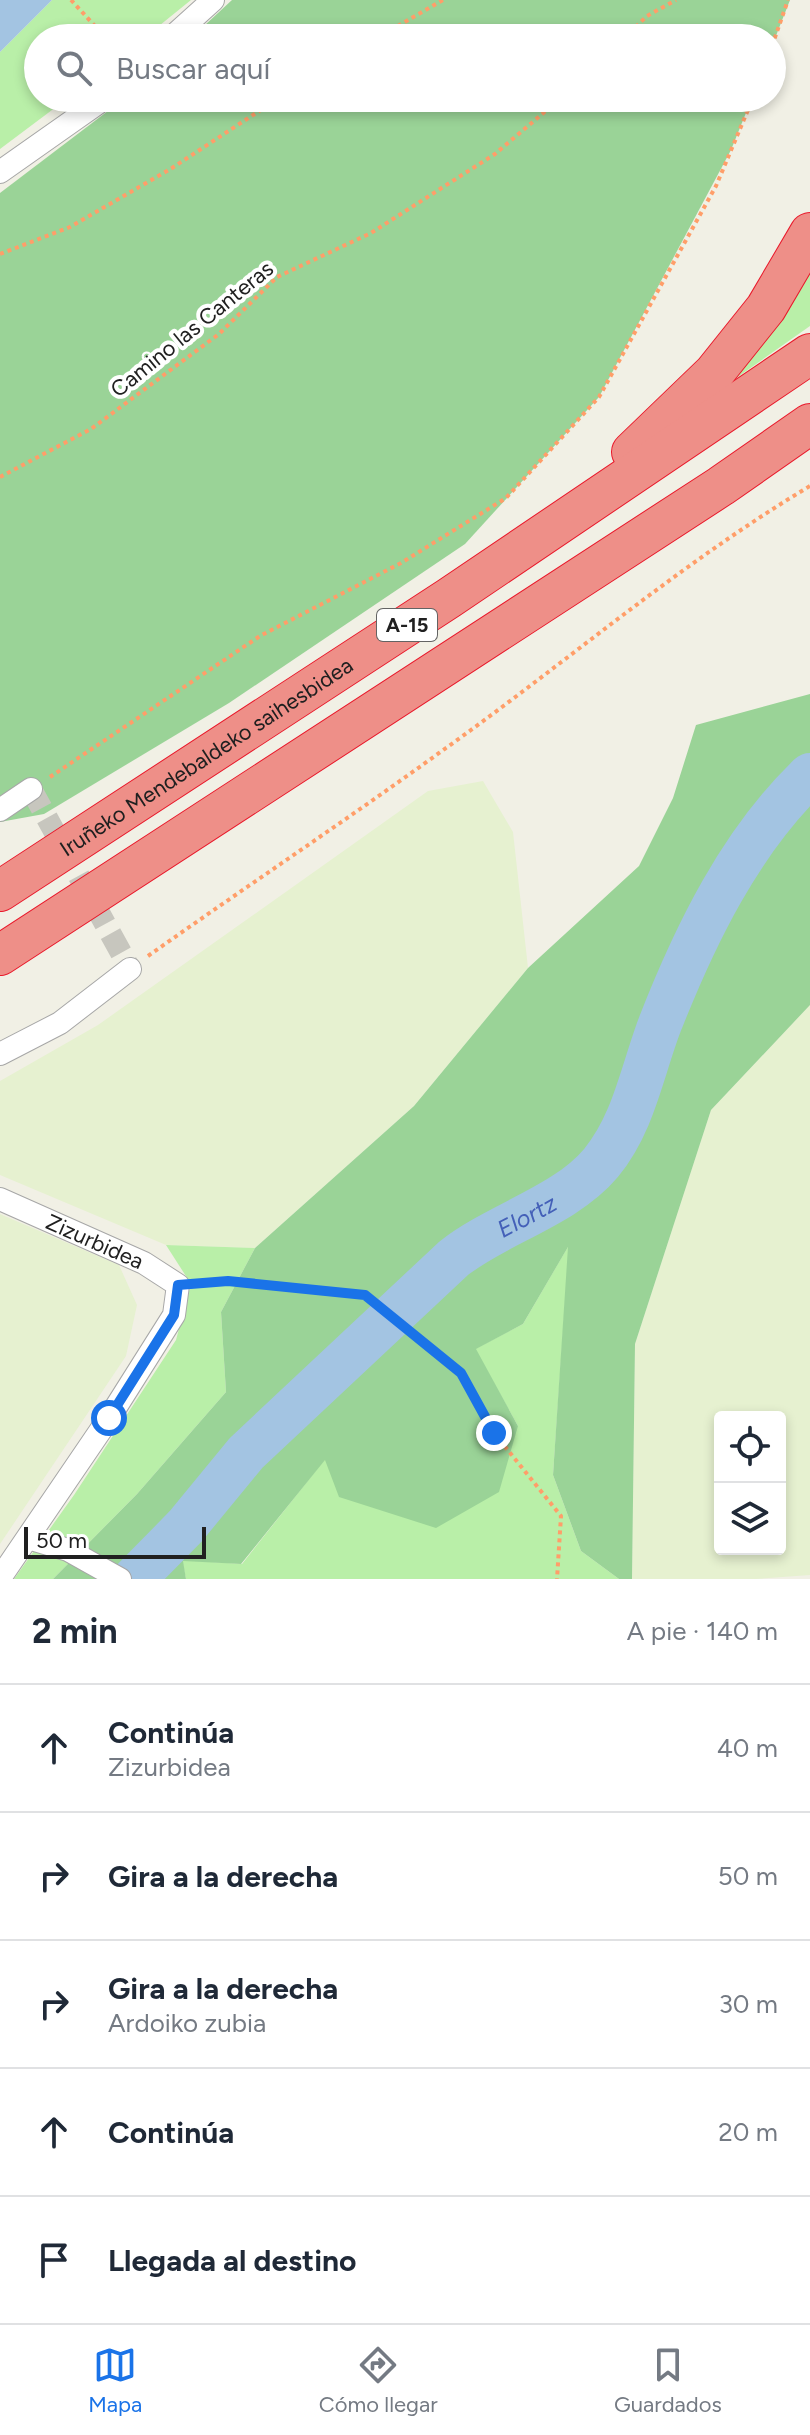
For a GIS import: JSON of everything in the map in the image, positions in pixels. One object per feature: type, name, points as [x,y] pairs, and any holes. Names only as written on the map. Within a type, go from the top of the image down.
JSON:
[{"type":"highway","points":[[449,598],[635,450],[714,373],[766,308],[810,233]]},
{"type":"highway","name":"Iruñeko Mendebaldeko saihesbidea","points":[[0,891],[449,598],[810,354]]},
{"type":"highway","name":"A-15","points":[[0,955],[721,486],[810,424]]},
{"type":"highway","points":[[721,486],[810,435]]},
{"type":"street","points":[[186,24],[213,0]]},
{"type":"street","points":[[0,172],[85,112]]},
{"type":"street","points":[[0,810],[31,789]]},
{"type":"street","points":[[0,1054],[60,1023],[130,969]]},
{"type":"street","name":"Zizurbidea","points":[[0,1199],[144,1263],[178,1285]]},
{"type":"street","points":[[0,1578],[109,1418],[174,1315],[178,1285]]},
{"type":"street","points":[[28,1538],[68,1550],[120,1579]]},
{"type":"path","points":[[71,0],[93,24]]},
{"type":"path","points":[[401,24],[443,0]]},
{"type":"path","points":[[639,24],[676,0]]},
{"type":"path","points":[[780,24],[788,0]]},
{"type":"path","points":[[0,254],[70,227],[172,168],[258,112]]},
{"type":"path","name":"Camino las Canteras","points":[[0,477],[91,429],[219,334],[277,277],[371,233],[495,154],[544,112]]},
{"type":"path","points":[[31,789],[260,636],[401,563],[506,498],[599,397],[716,186],[747,112]]},
{"type":"path","points":[[130,969],[448,748],[618,617],[810,486]]},
{"type":"path","points":[[178,1285],[228,1281],[365,1295],[461,1373],[494,1433],[561,1516],[557,1579]]},
{"type":"green space","points":[[52,0],[191,0],[161,24],[28,24]]},
{"type":"green space","points":[[232,0],[790,0],[781,24],[206,24]]},
{"type":"green space","points":[[24,28],[24,112],[49,112],[0,149],[0,52]]},
{"type":"green space","points":[[107,112],[746,112],[731,150],[599,397],[465,544],[229,703],[44,814],[0,822],[0,193]]},
{"type":"green space","points":[[810,263],[810,326],[715,393]]},
{"type":"green space","points":[[810,694],[810,1005],[711,1110],[635,1344],[632,1579],[619,1579],[581,1551],[553,1475],[568,1247],[523,1324],[476,1349],[518,1426],[499,1492],[436,1528],[339,1497],[325,1460],[241,1564],[183,1561],[186,1579],[53,1579],[137,1494],[226,1392],[221,1312],[255,1248],[414,1106],[528,968],[639,866],[673,798],[696,725]]},
{"type":"green space","points":[[483,781],[513,832],[528,968],[414,1106],[255,1248],[166,1245],[0,1175],[0,1081],[98,1025],[428,791]]},
{"type":"green space","points":[[810,1005],[810,1575],[756,1579],[632,1579],[635,1344],[711,1110]]},
{"type":"green space","points":[[0,1214],[119,1265],[137,1305],[126,1356],[0,1544]]},
{"type":"green space","points":[[166,1245],[255,1248],[221,1312],[226,1392],[137,1494],[53,1579],[14,1579],[74,1495],[176,1340],[191,1284]]},
{"type":"green space","points":[[569,1245],[553,1475],[581,1551],[619,1579],[186,1579],[182,1560],[242,1564],[325,1459],[518,1426],[475,1349],[523,1324]]},
{"type":"water","points":[[0,0],[52,0],[28,24],[24,24],[24,28],[0,52]]},
{"type":"waterway","name":"Elortz","points":[[134,1579],[186,1526],[246,1453],[454,1258],[491,1234],[551,1203],[601,1163],[622,1131],[660,1024],[704,924],[762,830],[810,775]]},
{"type":"tunnel","points":[[31,789],[130,969]]},
{"type":"route","points":[[109,1418],[174,1315],[178,1285],[228,1281],[365,1295],[461,1373],[494,1433]]}]
